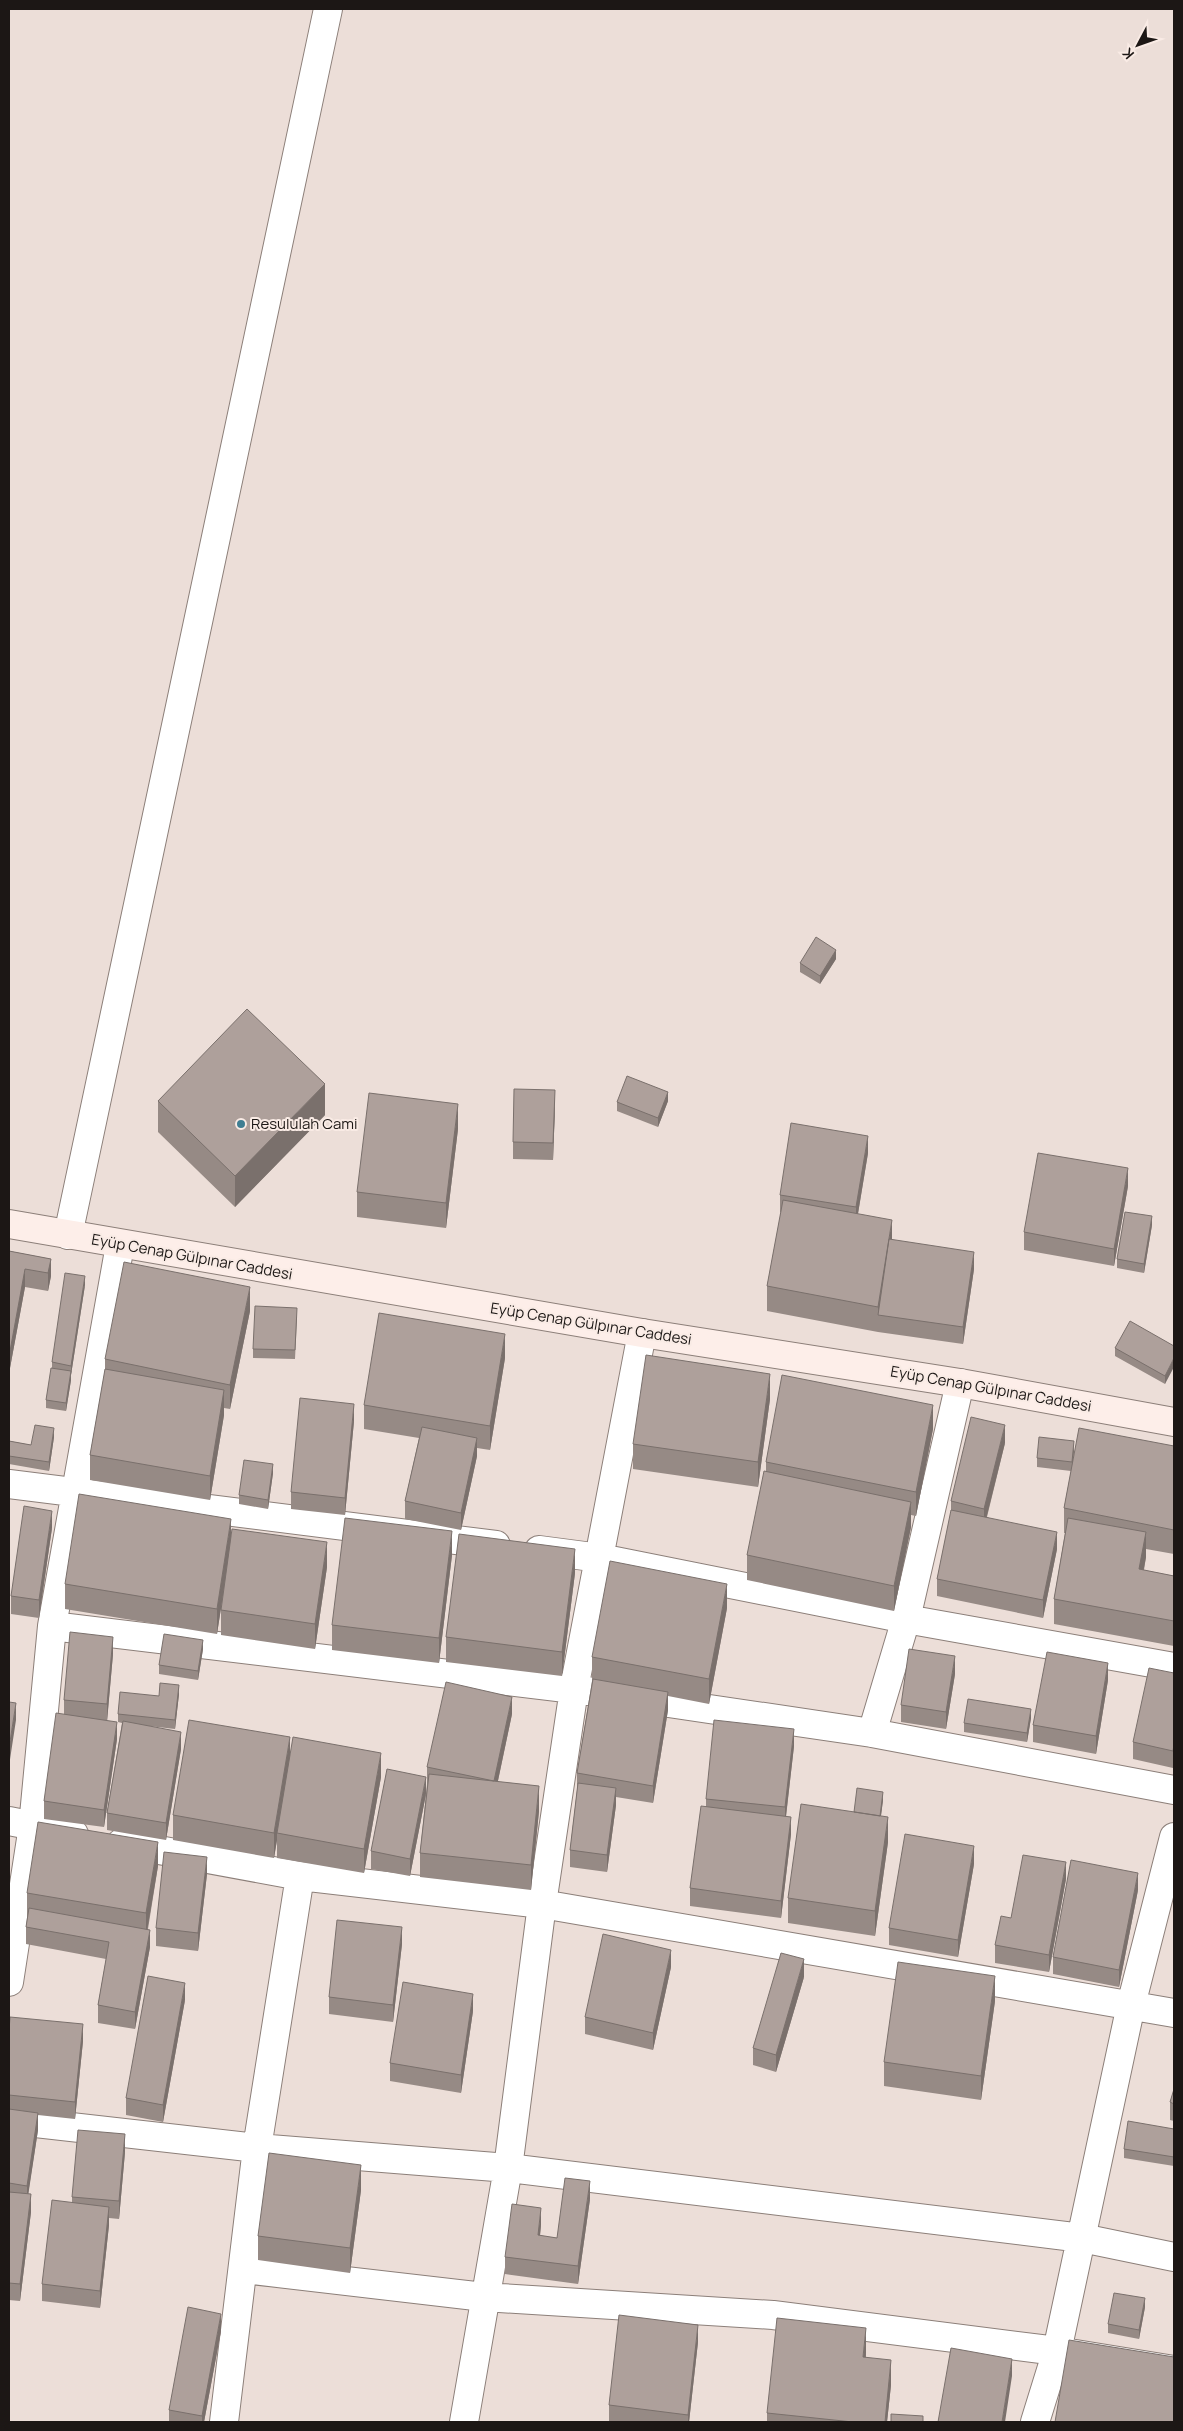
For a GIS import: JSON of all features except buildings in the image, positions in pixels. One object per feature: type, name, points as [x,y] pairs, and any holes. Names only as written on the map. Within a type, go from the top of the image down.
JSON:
[{"type":"street","points":[[68,1235],[328,9]]},
{"type":"street","name":"Eyüp Cenap Gülpınar Caddesi","points":[[9,1224],[120,1245],[642,1334],[960,1382],[1174,1422]]},
{"type":"street","points":[[9,1982],[21,1824],[52,1626],[120,1245]]},
{"type":"street","points":[[464,2422],[484,2297],[508,2168],[542,1904],[574,1689],[642,1334]]},
{"type":"street","points":[[872,1733],[906,1619],[960,1382]]},
{"type":"street","points":[[9,1484],[600,1558],[906,1619],[1174,1667]]},
{"type":"street","points":[[52,1626],[574,1689],[872,1733],[1174,1790]]},
{"type":"street","points":[[21,1824],[300,1876],[542,1904],[1174,2013]]},
{"type":"street","points":[[1035,2422],[1057,2351],[1131,2005],[1174,1837]]},
{"type":"street","points":[[224,2422],[257,2148],[300,1876]]},
{"type":"street","points":[[9,2120],[257,2148],[508,2168],[1082,2238],[1174,2257]]},
{"type":"street","points":[[243,2269],[484,2297],[773,2315],[1057,2351],[1174,2370]]},
{"type":"place","name":"Resululah Cami","points":[[241,1124]]}]
